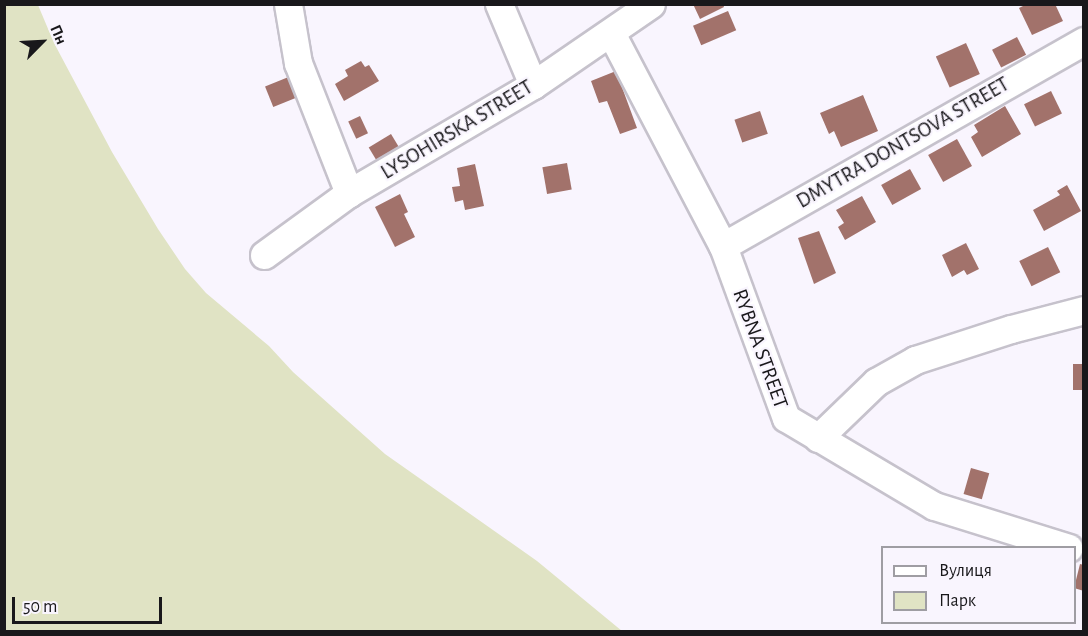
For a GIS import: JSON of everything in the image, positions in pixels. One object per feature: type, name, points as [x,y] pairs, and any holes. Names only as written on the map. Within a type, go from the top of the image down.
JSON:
[{"type":"street","points":[[288,4],[298,63],[349,193]]},
{"type":"street","points":[[498,4],[533,85]]},
{"type":"street","name":"LYSOHIRSKA STREET","points":[[264,255],[349,193],[533,85],[651,4]]},
{"type":"street","name":"RYBNA STREET","points":[[611,33],[723,246],[786,418],[934,506],[1063,546]]},
{"type":"street","name":"DMYTRA DONTSOVA STREET","points":[[723,246],[1083,41]]},
{"type":"street","points":[[818,438],[876,382],[915,360],[1011,328],[1083,310]]},
{"type":"green space","points":[[4,5],[38,5],[54,43],[112,152],[158,229],[185,269],[206,293],[269,346],[293,372],[385,454],[537,561],[622,631],[5,631]]},
{"type":"building","points":[[693,4],[723,4],[724,7],[700,19]]},
{"type":"building","points":[[1027,4],[1055,4],[1063,21],[1032,35],[1019,8]]},
{"type":"building","points":[[728,11],[736,30],[701,45],[693,26]]},
{"type":"building","points":[[1017,37],[1026,55],[1001,68],[992,50]]},
{"type":"building","points":[[966,43],[980,74],[950,87],[936,56]]},
{"type":"building","points":[[361,61],[365,67],[369,65],[379,81],[344,101],[335,84],[348,76],[345,70]]},
{"type":"building","points":[[616,71],[637,128],[620,134],[607,101],[599,103],[591,81]]},
{"type":"building","points":[[291,76],[299,96],[273,107],[265,86]]},
{"type":"building","points":[[1051,91],[1062,113],[1035,127],[1024,104]]},
{"type":"building","points":[[863,95],[878,131],[841,147],[834,131],[829,134],[820,113]]},
{"type":"building","points":[[1005,106],[1021,134],[982,157],[971,137],[978,132],[974,125]]},
{"type":"building","points":[[760,111],[768,134],[742,142],[734,120]]},
{"type":"building","points":[[360,116],[368,133],[356,139],[348,121]]},
{"type":"building","points":[[391,134],[400,149],[377,162],[369,147]]},
{"type":"building","points":[[957,139],[972,166],[943,182],[928,155]]},
{"type":"building","points":[[567,163],[572,190],[547,194],[542,167]]},
{"type":"building","points":[[475,164],[484,206],[465,210],[463,200],[455,202],[452,187],[460,186],[457,168]]},
{"type":"building","points":[[910,169],[921,189],[892,205],[881,185]]},
{"type":"building","points":[[1067,185],[1081,211],[1044,231],[1033,210],[1060,195],[1057,191]]},
{"type":"building","points":[[400,194],[408,212],[404,214],[415,237],[395,247],[375,207]]},
{"type":"building","points":[[862,196],[876,222],[845,240],[838,227],[844,223],[836,210]]},
{"type":"building","points":[[819,231],[836,273],[814,284],[798,238]]},
{"type":"building","points":[[966,243],[979,269],[967,275],[964,270],[952,277],[942,255]]},
{"type":"building","points":[[1048,247],[1060,272],[1032,286],[1019,261]]},
{"type":"building","points":[[1073,364],[1084,364],[1084,390],[1073,390]]},
{"type":"building","points":[[971,468],[989,473],[982,499],[964,494]]},
{"type":"building","points":[[1080,564],[1084,565],[1084,591],[1076,589]]}]
